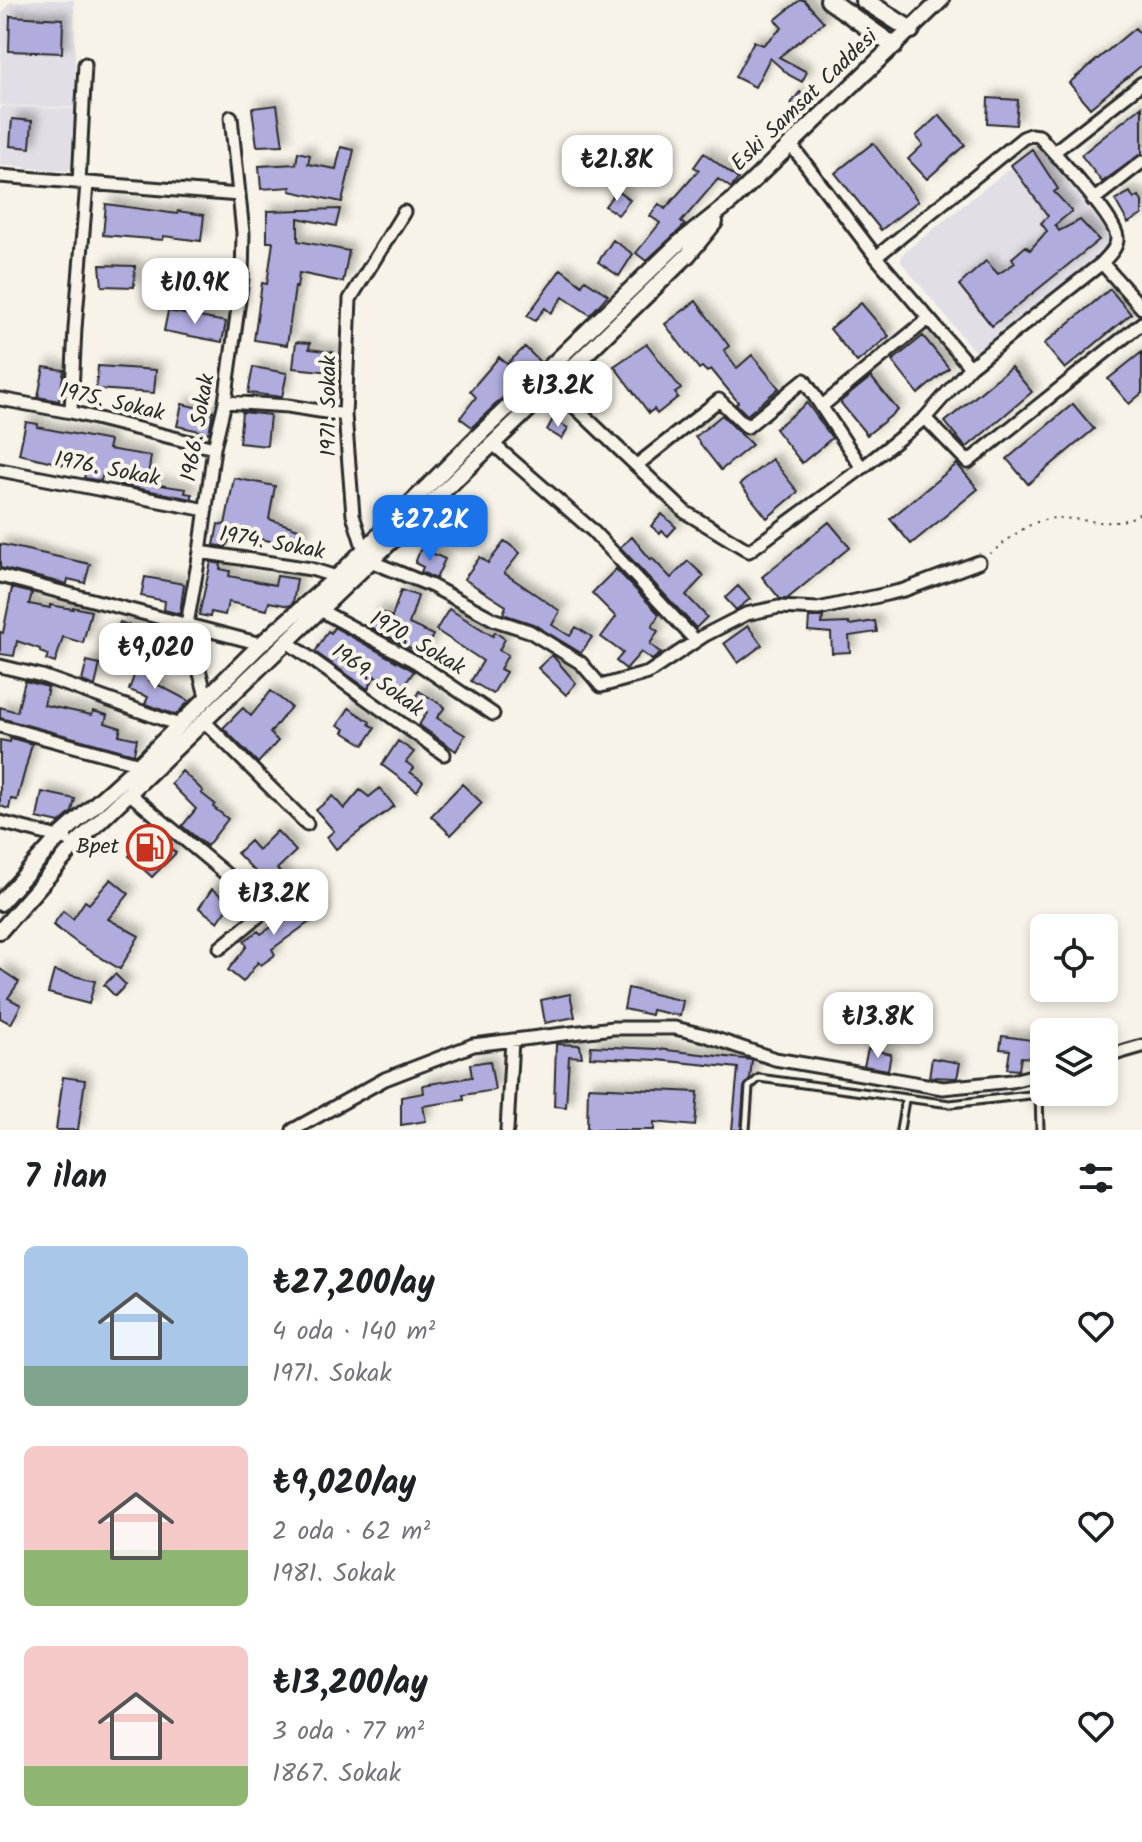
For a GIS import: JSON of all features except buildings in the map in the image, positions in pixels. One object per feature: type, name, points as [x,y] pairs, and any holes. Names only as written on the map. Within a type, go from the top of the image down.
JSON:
[{"type":"main road","points":[[829,0],[894,46]]},
{"type":"main road","points":[[864,0],[911,30]]},
{"type":"street","name":"Eski Samsat Caddesi","points":[[0,931],[78,842],[320,610],[481,433],[678,244],[732,201],[941,0]]},
{"type":"street","points":[[71,412],[83,183],[85,64]]},
{"type":"street","points":[[1054,152],[1142,83]]},
{"type":"street","name":"1966. Sokak","points":[[206,696],[187,624],[214,448],[225,402],[242,279],[243,233],[231,117]]},
{"type":"street","points":[[553,386],[685,512],[749,551],[925,418],[970,367],[1102,263],[1116,247],[1117,236],[1110,219],[1054,152],[1039,136],[1030,135],[876,257]]},
{"type":"street","points":[[791,145],[876,257],[970,367]]},
{"type":"street","points":[[1093,200],[1142,162]]},
{"type":"street","points":[[0,176],[239,195]]},
{"type":"street","name":"Eski Samsat Caddesi","points":[[0,903],[59,837],[140,764],[261,644],[337,577],[367,556],[553,386],[688,255],[732,201]]},
{"type":"street","name":"1971. Sokak","points":[[367,556],[353,515],[345,415],[350,299],[404,212]]},
{"type":"street","points":[[1102,263],[1142,308]]},
{"type":"street","points":[[822,406],[928,319]]},
{"type":"street","points":[[925,418],[968,462],[1142,323]]},
{"type":"street","points":[[637,465],[719,400],[747,427],[804,380],[862,468]]},
{"type":"street","name":"1975. Sokak","points":[[0,399],[71,412],[214,448]]},
{"type":"street","points":[[225,402],[288,406],[345,415]]},
{"type":"street","points":[[492,443],[592,530],[696,641]]},
{"type":"street","name":"1976. Sokak","points":[[0,470],[206,510]]},
{"type":"street","name":"1974. Sokak","points":[[200,552],[311,569],[337,577]]},
{"type":"street","points":[[367,556],[495,620],[529,631],[581,663],[601,686],[648,673],[696,641],[746,614],[779,607],[818,609],[878,596],[904,590],[979,562]]},
{"type":"street","points":[[0,576],[261,644]]},
{"type":"street","name":"1970. Sokak","points":[[320,610],[416,662],[493,714]]},
{"type":"street","name":"1969. Sokak","points":[[286,641],[444,754]]},
{"type":"street","points":[[0,666],[42,676],[179,725]]},
{"type":"street","points":[[204,721],[307,824]]},
{"type":"street","points":[[0,726],[140,764]]},
{"type":"street","points":[[130,794],[245,890],[250,902],[261,914]]},
{"type":"street","points":[[0,822],[78,842]]},
{"type":"street","points":[[220,948],[302,882]]},
{"type":"street","points":[[293,1130],[385,1079],[473,1045],[613,1028],[675,1028],[775,1059],[943,1088],[1030,1076]]},
{"type":"street","points":[[507,1130],[512,1040]]},
{"type":"street","points":[[1118,1053],[1142,1046]]},
{"type":"lane","points":[[746,1130],[749,1087],[759,1078],[905,1100],[973,1103],[1039,1094],[1040,1130]]},
{"type":"lane","points":[[900,1130],[905,1100]]},
{"type":"path","points":[[979,562],[1019,531],[1041,521],[1055,518],[1108,524],[1130,520],[1142,512]]},
{"type":"shaded area","points":[[74,0],[76,108],[0,105],[2,14],[9,3]]},
{"type":"shaded area","points":[[0,106],[76,109],[73,166],[67,171],[0,165]]},
{"type":"shaded area","points":[[1033,150],[1042,151],[1112,236],[1109,247],[975,352],[901,262],[902,254]]},
{"type":"place","name":"Bpet","points":[[150,847]]}]
